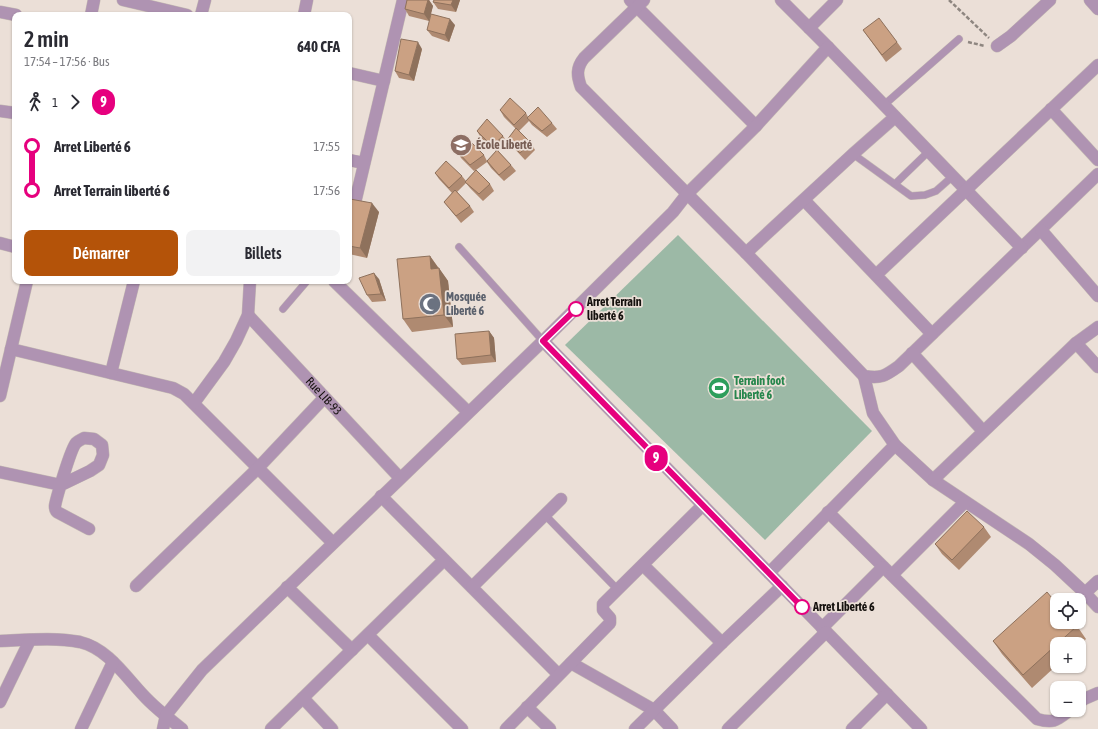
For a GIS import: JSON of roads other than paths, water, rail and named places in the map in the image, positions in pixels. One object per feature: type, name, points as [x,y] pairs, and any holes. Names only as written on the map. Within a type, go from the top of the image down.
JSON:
[{"type":"street","points":[[92,12],[94,0]]},
{"type":"street","points":[[123,0],[174,12]]},
{"type":"street","points":[[203,12],[205,0]]},
{"type":"street","points":[[305,12],[307,0]]},
{"type":"street","points":[[352,215],[403,0]]},
{"type":"street","points":[[781,0],[1022,248]]},
{"type":"street","points":[[809,28],[837,0]]},
{"type":"street","points":[[996,45],[1011,36],[1050,0]]},
{"type":"street","points":[[1090,0],[1098,9]]},
{"type":"street","points":[[756,126],[637,2],[579,64],[577,72],[581,87],[746,253],[864,376],[874,413],[895,446],[933,480],[1029,544],[1055,565],[1085,593],[1098,581]]},
{"type":"street","points":[[0,12],[12,14]]},
{"type":"street","points":[[163,729],[166,715],[202,670],[543,341],[673,212],[687,194],[756,126],[828,47]]},
{"type":"street","points":[[876,275],[1098,65]]},
{"type":"street","points":[[352,75],[384,81]]},
{"type":"street","points":[[1051,109],[1098,160]]},
{"type":"street","points":[[0,110],[12,112]]},
{"type":"street","points":[[746,253],[895,117]]},
{"type":"street","points":[[352,161],[364,163]]},
{"type":"street","points":[[864,376],[876,378],[887,375],[932,334],[1098,174]]},
{"type":"street","points":[[804,200],[932,334]]},
{"type":"street","points":[[1040,230],[1098,296]]},
{"type":"street","points":[[0,243],[12,246]]},
{"type":"street","points":[[0,396],[26,284]]},
{"type":"street","points":[[111,373],[133,284]]},
{"type":"street","points":[[194,403],[224,362],[248,315],[250,284]]},
{"type":"street","points":[[337,284],[468,412]]},
{"type":"street","name":"Rue LIB-93","points":[[248,315],[400,478]]},
{"type":"street","points":[[933,480],[1076,344],[1098,327]]},
{"type":"street","points":[[543,341],[921,729]]},
{"type":"street","points":[[1076,344],[1098,367]]},
{"type":"street","points":[[11,349],[173,388],[184,394],[333,543]]},
{"type":"street","points":[[912,353],[984,431]]},
{"type":"street","points":[[136,586],[258,468],[324,398]]},
{"type":"street","points":[[769,573],[895,446]]},
{"type":"street","points":[[0,472],[61,485],[55,509],[57,512],[90,529]]},
{"type":"street","points":[[381,496],[558,674]]},
{"type":"street","points":[[472,587],[561,499]]},
{"type":"street","points":[[728,729],[824,630],[965,502]]},
{"type":"street","points":[[506,729],[558,674],[571,663],[610,623],[610,618],[602,607],[603,604],[703,505]]},
{"type":"street","points":[[828,512],[1037,719],[1046,722],[1056,721],[1061,717]]},
{"type":"street","points":[[271,729],[444,560]]},
{"type":"street","points":[[643,566],[722,643]]},
{"type":"street","points":[[636,729],[722,643],[782,586]]},
{"type":"street","points":[[287,587],[352,650]]},
{"type":"street","points":[[1086,594],[1098,607]]},
{"type":"street","points":[[368,635],[462,729]]},
{"type":"street","points":[[0,702],[30,640]]},
{"type":"street","points":[[0,641],[62,640],[81,642],[98,650],[113,662],[145,697],[182,729]]},
{"type":"street","points":[[81,729],[113,662]]},
{"type":"street","points":[[571,663],[654,710],[672,729]]},
{"type":"street","points":[[1086,698],[1098,693]]},
{"type":"street","points":[[852,729],[887,694]]},
{"type":"street","points":[[302,698],[332,729]]},
{"type":"street","points":[[527,707],[550,729]]},
{"type":"lane","points":[[884,105],[959,39]]},
{"type":"lane","points":[[895,184],[928,152]]},
{"type":"lane","points":[[853,154],[911,196],[925,195],[936,192],[952,176]]},
{"type":"lane","points":[[459,247],[543,341]]},
{"type":"lane","points":[[283,309],[304,284]]},
{"type":"lane","points":[[545,515],[618,590]]},
{"type":"place","name":"École Liberté","points":[[461,145]]},
{"type":"place","name":"Mosquée Liberté 6","points":[[430,304]]},
{"type":"place","name":"Arret Terrain liberté 6","points":[[576,309]]},
{"type":"place","name":"Terrain foot Liberté 6","points":[[719,388]]},
{"type":"place","name":"Arret Liberté 6","points":[[802,607]]}]
